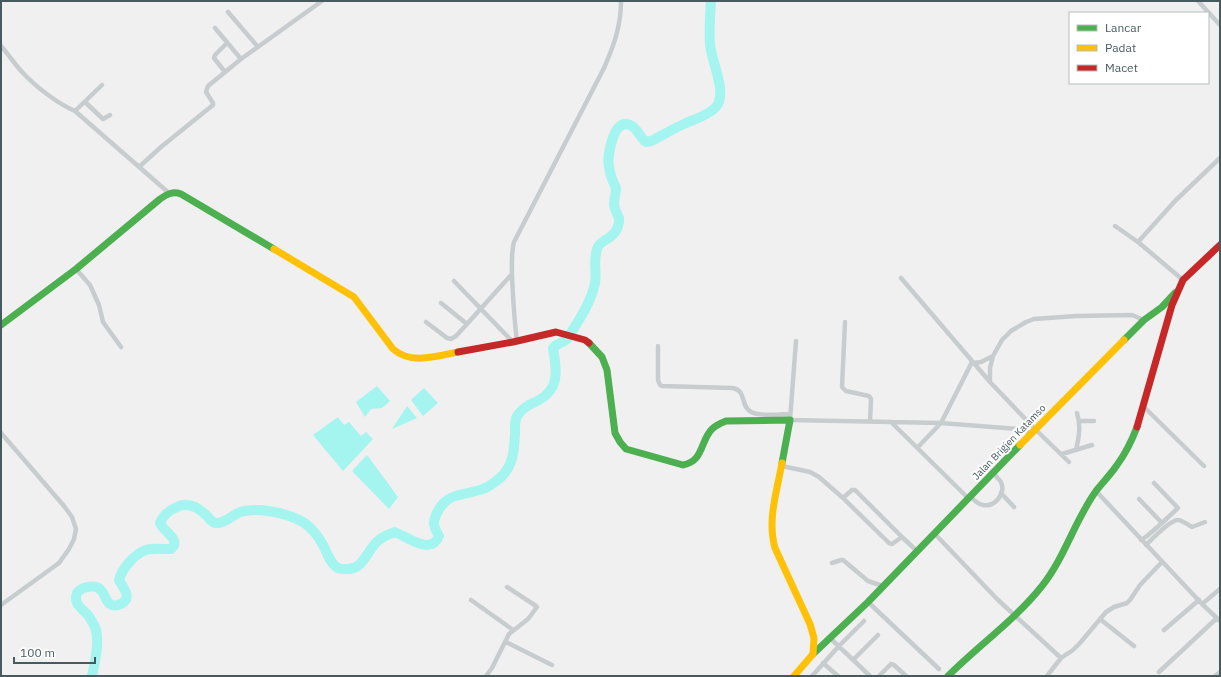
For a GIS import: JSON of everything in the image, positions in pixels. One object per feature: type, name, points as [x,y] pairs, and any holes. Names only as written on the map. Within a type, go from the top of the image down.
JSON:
[{"type":"street","points":[[139,166],[213,105],[214,103],[206,91],[208,86],[258,46],[322,1]]},
{"type":"street","points":[[515,342],[512,274],[512,250],[514,242],[604,68],[616,41],[621,16],[621,1]]},
{"type":"street","points":[[1198,1],[1208,12]]},
{"type":"street","points":[[228,12],[258,46]]},
{"type":"street","points":[[1209,13],[1220,25]]},
{"type":"street","points":[[215,28],[241,59]]},
{"type":"street","points":[[225,72],[214,58],[215,55],[228,43]]},
{"type":"street","points":[[1,46],[24,74],[45,92],[75,111],[169,193]]},
{"type":"street","points":[[75,111],[102,85]]},
{"type":"street","points":[[85,102],[103,119],[110,115]]},
{"type":"street","points":[[1138,242],[1176,200],[1220,158]]},
{"type":"street","points":[[1,325],[76,269],[160,198],[169,193],[175,192],[181,194],[350,294],[354,297],[393,349],[402,356],[425,358],[515,342],[556,332],[585,340],[598,350],[605,362],[615,433],[620,442],[626,448],[683,466],[695,461],[710,431],[719,423],[726,420],[790,417]]},
{"type":"street","points":[[1115,226],[1138,242],[1183,280]]},
{"type":"street","name":"Jalan Brigjen Katamso","points":[[794,676],[813,654],[868,602],[1033,431],[1144,320],[1172,297],[1183,280],[1219,248]]},
{"type":"street","points":[[76,269],[90,285],[99,305],[103,322],[121,347]]},
{"type":"street","points":[[426,322],[447,338],[451,339],[456,336],[512,274]]},
{"type":"street","points":[[901,278],[1033,431],[1062,454],[1069,462]]},
{"type":"street","points":[[454,281],[515,342]]},
{"type":"street","points":[[948,676],[964,660],[1015,616],[1047,580],[1096,491],[1118,464],[1127,449],[1144,406],[1172,305],[1179,287]]},
{"type":"street","points":[[441,303],[467,324]]},
{"type":"street","points":[[990,382],[990,368],[993,356],[1002,340],[1011,331],[1026,322],[1034,319],[1076,316],[1132,315],[1144,320]]},
{"type":"street","points":[[845,322],[842,387],[846,391],[869,396],[871,399],[870,422]]},
{"type":"street","points":[[796,341],[790,417],[773,508],[772,537],[775,548],[813,632],[813,654]]},
{"type":"street","points":[[658,346],[658,380],[660,385],[734,388],[739,390],[745,405],[750,411],[758,414],[870,422],[941,423],[1033,431]]},
{"type":"street","points":[[973,362],[981,362],[993,356]]},
{"type":"street","points":[[918,447],[941,423],[973,362]]},
{"type":"street","points":[[1144,406],[1204,466]]},
{"type":"street","points":[[1076,450],[1079,434],[1079,421],[1077,414]]},
{"type":"street","points":[[1079,421],[1094,421]]},
{"type":"street","points":[[892,422],[969,497],[978,503],[986,505],[993,503],[998,499],[1001,493],[1002,487],[993,472]]},
{"type":"street","points":[[1,433],[64,506],[72,517],[76,529],[74,539],[69,549],[59,563],[1,605]]},
{"type":"street","points":[[1062,454],[1092,445]]},
{"type":"street","points":[[782,466],[810,472],[819,477],[889,543],[892,544],[902,537]]},
{"type":"street","points":[[1141,540],[1148,536],[1178,508],[1154,483]]},
{"type":"street","points":[[843,498],[852,490],[855,490],[916,551]]},
{"type":"street","points":[[1096,491],[1200,602],[1219,619],[1158,672]]},
{"type":"street","points":[[1001,493],[1014,507]]},
{"type":"street","points":[[1139,499],[1162,523]]},
{"type":"street","points":[[1146,545],[1171,523],[1177,520],[1181,520],[1192,527],[1206,522]]},
{"type":"street","points":[[934,533],[1015,616],[1061,658]]},
{"type":"street","points":[[832,563],[843,560],[868,581],[883,586]]},
{"type":"street","points":[[1047,676],[1061,658],[1073,650],[1109,610],[1130,600],[1140,585],[1162,562]]},
{"type":"street","points":[[486,676],[506,642],[509,634],[528,619],[537,607],[507,587]]},
{"type":"street","points":[[1164,630],[1200,602],[1220,589]]},
{"type":"street","points":[[471,600],[513,630]]},
{"type":"street","points":[[868,602],[939,669]]},
{"type":"street","points":[[1100,619],[1134,646]]},
{"type":"street","points":[[812,676],[838,646],[864,622]]},
{"type":"street","points":[[853,660],[878,635]]},
{"type":"street","points":[[830,638],[870,676]]},
{"type":"street","points":[[506,642],[552,665]]},
{"type":"street","points":[[823,663],[838,676]]},
{"type":"street","points":[[882,675],[891,664],[906,676]]},
{"type":"street","points":[[1215,676],[1220,672]]},
{"type":"water","points":[[377,386],[390,401],[382,408],[371,409],[365,417],[356,402]]},
{"type":"water","points":[[424,388],[438,403],[423,416],[411,400]]},
{"type":"water","points":[[407,406],[417,418],[392,429]]},
{"type":"water","points":[[338,417],[344,425],[349,422],[361,436],[366,432],[373,439],[343,471],[313,435]]},
{"type":"water","points":[[367,455],[398,497],[389,509],[352,471]]},
{"type":"waterway","points":[[92,676],[97,639],[95,627],[90,618],[77,602],[77,593],[84,588],[93,587],[101,590],[109,603],[112,605],[119,605],[125,602],[127,596],[119,580],[129,562],[146,550],[171,549],[174,545],[173,539],[160,523],[164,516],[172,509],[184,505],[192,506],[200,510],[212,522],[215,523],[224,521],[238,513],[253,510],[262,510],[289,516],[303,522],[312,529],[335,566],[341,569],[347,569],[353,568],[361,563],[379,540],[395,532],[412,541],[425,545],[430,545],[435,542],[439,536],[434,527],[434,521],[442,505],[447,500],[458,495],[487,487],[505,473],[511,463],[516,418],[523,409],[543,397],[554,384],[556,372],[553,348],[568,338],[584,312],[595,283],[595,257],[598,247],[616,231],[618,226],[619,218],[614,204],[616,188],[609,170],[610,149],[617,129],[621,125],[630,125],[646,142],[651,141],[709,113],[716,107],[719,101],[720,85],[710,44],[711,1]]},
{"type":"traffic: fast","points":[[1,325],[76,269],[160,199],[170,194],[181,194],[274,249]]},
{"type":"traffic: fast","points":[[1124,340],[1144,320],[1162,307],[1175,293]]},
{"type":"traffic: fast","points":[[589,343],[602,357],[607,370],[615,433],[626,449],[683,465],[690,463],[695,459],[708,434],[717,425],[726,421],[790,420],[782,463]]},
{"type":"traffic: fast","points":[[948,676],[1009,621],[1042,586],[1057,563],[1089,502],[1123,456],[1137,427]]},
{"type":"traffic: fast","points":[[813,654],[868,602],[1020,445]]},
{"type":"traffic: slow","points":[[274,249],[354,297],[393,349],[400,354],[408,357],[424,358],[458,352]]},
{"type":"traffic: slow","points":[[1020,445],[1124,340]]},
{"type":"traffic: slow","points":[[782,463],[772,516],[775,548],[810,624],[814,638],[813,654],[794,676]]},
{"type":"traffic: jam","points":[[1137,427],[1172,305],[1183,280],[1220,245]]},
{"type":"traffic: jam","points":[[458,352],[556,332],[585,340],[589,343]]}]
